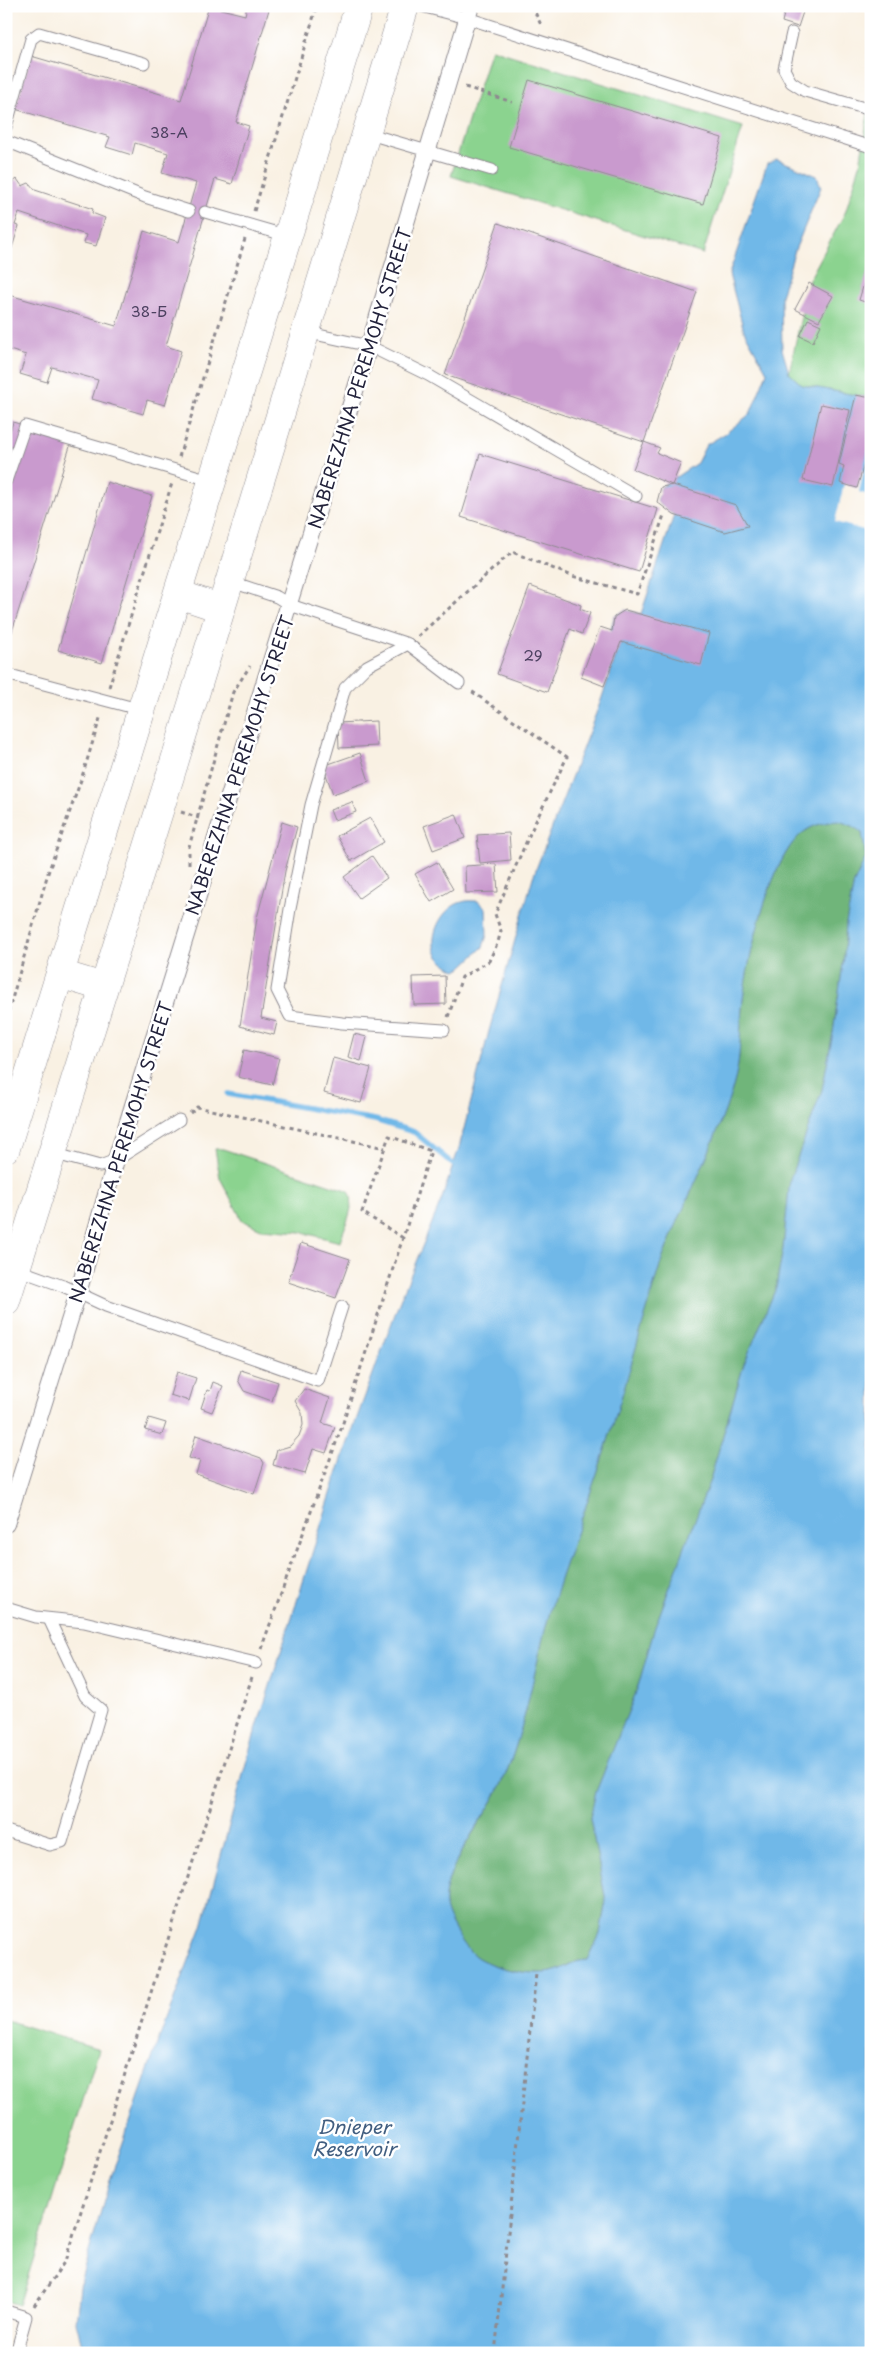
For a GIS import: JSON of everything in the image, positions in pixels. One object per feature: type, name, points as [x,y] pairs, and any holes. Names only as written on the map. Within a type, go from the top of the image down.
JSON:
[{"type":"main road","points":[[6,1148],[359,6]]},
{"type":"main road","points":[[6,1301],[171,773],[228,581],[405,6]]},
{"type":"main road","points":[[178,594],[220,608]]},
{"type":"main road","points":[[60,974],[103,987]]},
{"type":"street","name":"NABEREZHNA PEREMOHY STREET","points":[[6,1524],[78,1293],[116,1160],[370,346],[469,12]]},
{"type":"lane","points":[[421,6],[469,12],[871,147]]},
{"type":"lane","points":[[6,127],[31,39],[38,33],[144,63]]},
{"type":"lane","points":[[792,33],[784,69],[791,82],[805,90],[871,110]]},
{"type":"lane","points":[[366,133],[492,170]]},
{"type":"lane","points":[[6,141],[145,197],[189,211]]},
{"type":"lane","points":[[206,212],[288,236]]},
{"type":"lane","points":[[305,332],[370,346],[428,376],[636,496]]},
{"type":"lane","points":[[6,481],[25,426],[213,481]]},
{"type":"lane","points":[[228,581],[277,597],[290,605],[408,644],[459,682]]},
{"type":"lane","points":[[408,644],[367,666],[345,688],[311,804],[290,909],[277,990],[290,1016],[342,1023],[444,1030]]},
{"type":"lane","points":[[6,674],[142,710]]},
{"type":"lane","points":[[52,1153],[100,1166],[116,1160],[179,1120]]},
{"type":"lane","points":[[16,1269],[106,1306],[318,1381],[342,1307]]},
{"type":"lane","points":[[6,1608],[36,1617],[84,1622],[256,1663]]},
{"type":"lane","points":[[6,1831],[50,1845],[62,1842],[101,1710],[86,1696],[49,1619]]},
{"type":"lane","points":[[6,2311],[26,2317],[16,2353]]},
{"type":"path","points":[[178,461],[317,6]]},
{"type":"path","points":[[447,82],[512,102]]},
{"type":"path","points":[[6,1020],[48,874],[81,780],[172,480]]},
{"type":"path","points":[[408,644],[512,552],[572,576],[637,594],[664,515]]},
{"type":"path","points":[[444,1030],[462,977],[489,960],[498,942],[501,931],[495,914],[531,831],[567,757],[459,682]]},
{"type":"path","points":[[176,810],[220,824]]},
{"type":"path","points":[[179,1120],[197,1107],[385,1148]]},
{"type":"path","points":[[495,2353],[536,1974]]},
{"type":"green space","points":[[491,49],[743,127],[703,254],[451,176]]},
{"type":"green space","points":[[871,95],[871,398],[802,385],[789,373],[809,280],[845,213],[860,165]]},
{"type":"green space","points":[[839,821],[853,826],[862,833],[866,857],[854,883],[846,923],[844,957],[833,1033],[822,1090],[790,1179],[783,1249],[776,1288],[744,1364],[710,1480],[655,1627],[637,1690],[596,1792],[590,1818],[606,1901],[600,1934],[588,1960],[576,1962],[556,1971],[543,1973],[504,1968],[473,1955],[460,1938],[447,1914],[445,1900],[448,1884],[454,1867],[494,1799],[510,1764],[551,1608],[608,1440],[660,1265],[726,1109],[738,1066],[742,1010],[749,961],[768,892],[786,853],[796,839],[805,831],[816,826],[827,822]]},
{"type":"green space","points":[[215,1149],[223,1149],[349,1191],[352,1202],[351,1209],[340,1242],[301,1232],[261,1229],[242,1220],[220,1178]]},
{"type":"green space","points":[[6,2020],[99,2049],[19,2305],[6,2301]]},
{"type":"water","points":[[831,6],[871,6],[871,8],[852,10],[834,9]]},
{"type":"water","name":"Dnieper Reservoir","points":[[777,159],[817,176],[821,187],[795,250],[781,296],[782,349],[789,373],[802,385],[871,398],[871,2353],[84,2353],[76,2322],[81,2279],[111,2177],[159,2039],[202,1926],[249,1752],[343,1456],[399,1303],[441,1201],[459,1148],[489,1031],[533,877],[600,703],[621,642],[611,629],[614,617],[625,610],[641,614],[674,515],[657,502],[661,487],[697,463],[706,445],[726,433],[750,414],[767,372],[744,331],[729,274],[767,164]],"holes":[[[839,821],[853,826],[862,833],[866,857],[854,883],[846,923],[844,957],[833,1033],[822,1090],[790,1179],[783,1249],[776,1288],[744,1364],[710,1480],[655,1627],[637,1690],[596,1792],[590,1818],[606,1901],[600,1934],[588,1960],[576,1962],[556,1971],[533,1973],[514,1971],[494,1965],[473,1955],[456,1932],[447,1914],[445,1900],[447,1884],[463,1849],[494,1799],[510,1764],[551,1608],[608,1440],[660,1265],[726,1109],[738,1066],[742,1010],[749,961],[768,892],[786,853],[796,839],[810,828],[827,822]]]},
{"type":"water","points":[[466,901],[478,901],[486,908],[487,935],[483,947],[460,969],[455,970],[438,957],[434,948],[435,932],[448,910]]},
{"type":"pier","points":[[862,470],[864,470],[859,492],[871,496],[871,515],[867,531],[835,522],[844,484],[857,488]]},
{"type":"building","points":[[209,6],[245,15],[247,6],[270,6],[236,122],[249,126],[232,184],[215,179],[166,346],[181,351],[165,405],[147,400],[143,414],[92,399],[98,380],[52,367],[47,382],[20,374],[26,355],[6,349],[6,294],[116,326],[144,231],[179,242],[196,183],[162,173],[168,153],[135,143],[132,155],[106,147],[110,137],[15,109],[31,56],[181,100]]},
{"type":"building","points":[[786,6],[805,6],[798,27],[782,22]]},
{"type":"building","points":[[529,80],[722,138],[703,204],[509,147]]},
{"type":"building","points":[[17,179],[22,186],[29,183],[35,190],[93,209],[92,213],[105,218],[96,246],[84,243],[86,235],[19,213],[15,225],[19,226],[10,254],[6,253],[6,199],[12,183]]},
{"type":"building","points":[[498,223],[697,292],[644,442],[445,375]]},
{"type":"building","points":[[869,267],[871,267],[871,304],[859,300]]},
{"type":"building","points":[[809,283],[833,296],[819,321],[795,309]]},
{"type":"building","points":[[808,319],[821,325],[813,342],[800,336]]},
{"type":"building","points":[[856,395],[871,398],[871,441],[857,488],[840,483],[844,466],[839,464]]},
{"type":"building","points":[[821,404],[850,410],[833,487],[803,480]]},
{"type":"building","points":[[13,422],[72,440],[10,638],[6,637],[6,444]]},
{"type":"building","points":[[644,442],[660,448],[657,453],[681,463],[672,485],[633,469]]},
{"type":"building","points":[[480,454],[658,509],[639,572],[461,517]]},
{"type":"building","points":[[107,482],[152,496],[102,663],[58,650]]},
{"type":"building","points":[[673,485],[736,505],[748,526],[725,532],[674,515],[657,502],[661,487]]},
{"type":"building","points":[[530,586],[581,605],[580,609],[590,613],[582,634],[570,629],[547,692],[497,674]]},
{"type":"building","points":[[625,610],[709,633],[701,665],[621,642],[604,686],[581,677],[600,627],[612,631],[614,617]]},
{"type":"building","points":[[376,721],[377,746],[339,748],[338,723]]},
{"type":"building","points":[[360,753],[369,781],[333,794],[323,766]]},
{"type":"building","points":[[352,802],[356,812],[334,820],[330,810]]},
{"type":"building","points":[[456,814],[465,838],[433,850],[424,826]]},
{"type":"building","points":[[370,818],[384,842],[351,861],[337,836]]},
{"type":"building","points":[[282,822],[297,827],[285,871],[261,1018],[277,1022],[274,1035],[240,1026],[257,918]]},
{"type":"building","points":[[509,833],[511,860],[480,863],[477,835]]},
{"type":"building","points":[[372,856],[387,878],[359,898],[344,877]]},
{"type":"building","points":[[437,862],[453,889],[431,902],[415,874]]},
{"type":"building","points":[[496,864],[498,892],[466,893],[465,866]]},
{"type":"building","points":[[445,976],[446,1004],[414,1005],[413,977]]},
{"type":"building","points":[[354,1034],[367,1037],[361,1061],[348,1057]]},
{"type":"building","points":[[244,1050],[279,1058],[272,1085],[238,1077]]},
{"type":"building","points":[[333,1058],[371,1068],[361,1103],[324,1093]]},
{"type":"building","points":[[301,1243],[350,1259],[336,1298],[288,1282]]},
{"type":"building","points":[[241,1370],[278,1382],[272,1401],[244,1391],[238,1380]]},
{"type":"building","points":[[177,1372],[196,1378],[189,1401],[170,1395]]},
{"type":"building","points":[[213,1382],[223,1386],[212,1412],[201,1408],[207,1390],[210,1391]]},
{"type":"building","points":[[304,1389],[330,1398],[322,1423],[335,1427],[326,1453],[313,1449],[305,1474],[273,1465],[277,1450],[290,1446],[299,1436],[303,1425],[302,1413],[295,1401]]},
{"type":"building","points":[[149,1418],[166,1423],[162,1435],[145,1430]]},
{"type":"building","points":[[196,1435],[261,1458],[264,1463],[254,1494],[196,1474],[200,1461],[189,1458]]},
{"type":"waterway","points":[[228,1094],[375,1120],[414,1132],[454,1165]]}]
